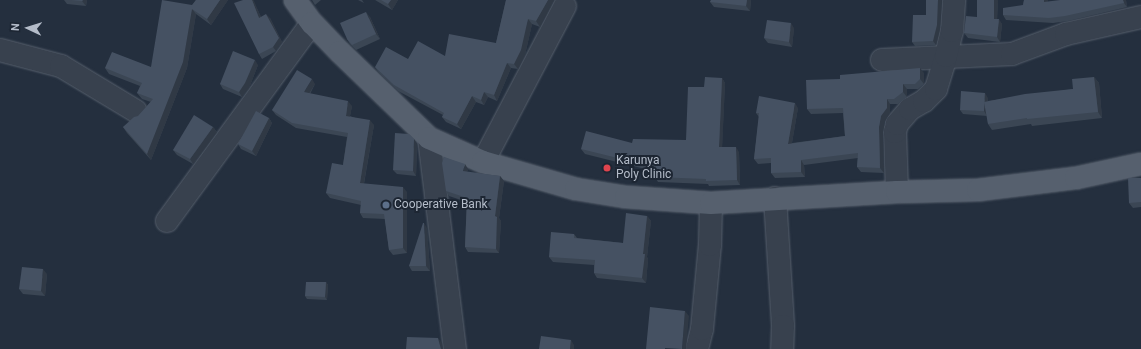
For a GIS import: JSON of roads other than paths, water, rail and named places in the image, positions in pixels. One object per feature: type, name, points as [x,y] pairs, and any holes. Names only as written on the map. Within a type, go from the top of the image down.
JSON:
[{"type":"main road","points":[[294,0],[312,23],[429,138],[483,162],[576,189],[626,197],[711,203],[775,198],[993,188],[1076,178],[1141,164]]},
{"type":"street","points":[[897,192],[895,132],[897,124],[910,109],[924,101],[936,89],[952,31],[954,0]]},
{"type":"street","points":[[483,162],[565,6]]},
{"type":"street","points":[[882,60],[1012,54],[1066,34],[1141,17]]},
{"type":"street","points":[[167,221],[312,23]]},
{"type":"street","points":[[0,50],[61,66],[136,111]]},
{"type":"street","points":[[429,138],[455,349]]},
{"type":"street","points":[[775,198],[783,326],[782,349]]},
{"type":"street","points":[[697,349],[702,329],[710,245],[711,203]]},
{"type":"place","name":"Karunya Poly Clinic","points":[[607,168]]},
{"type":"place","name":"Cooperative Bank","points":[[386,205]]}]
